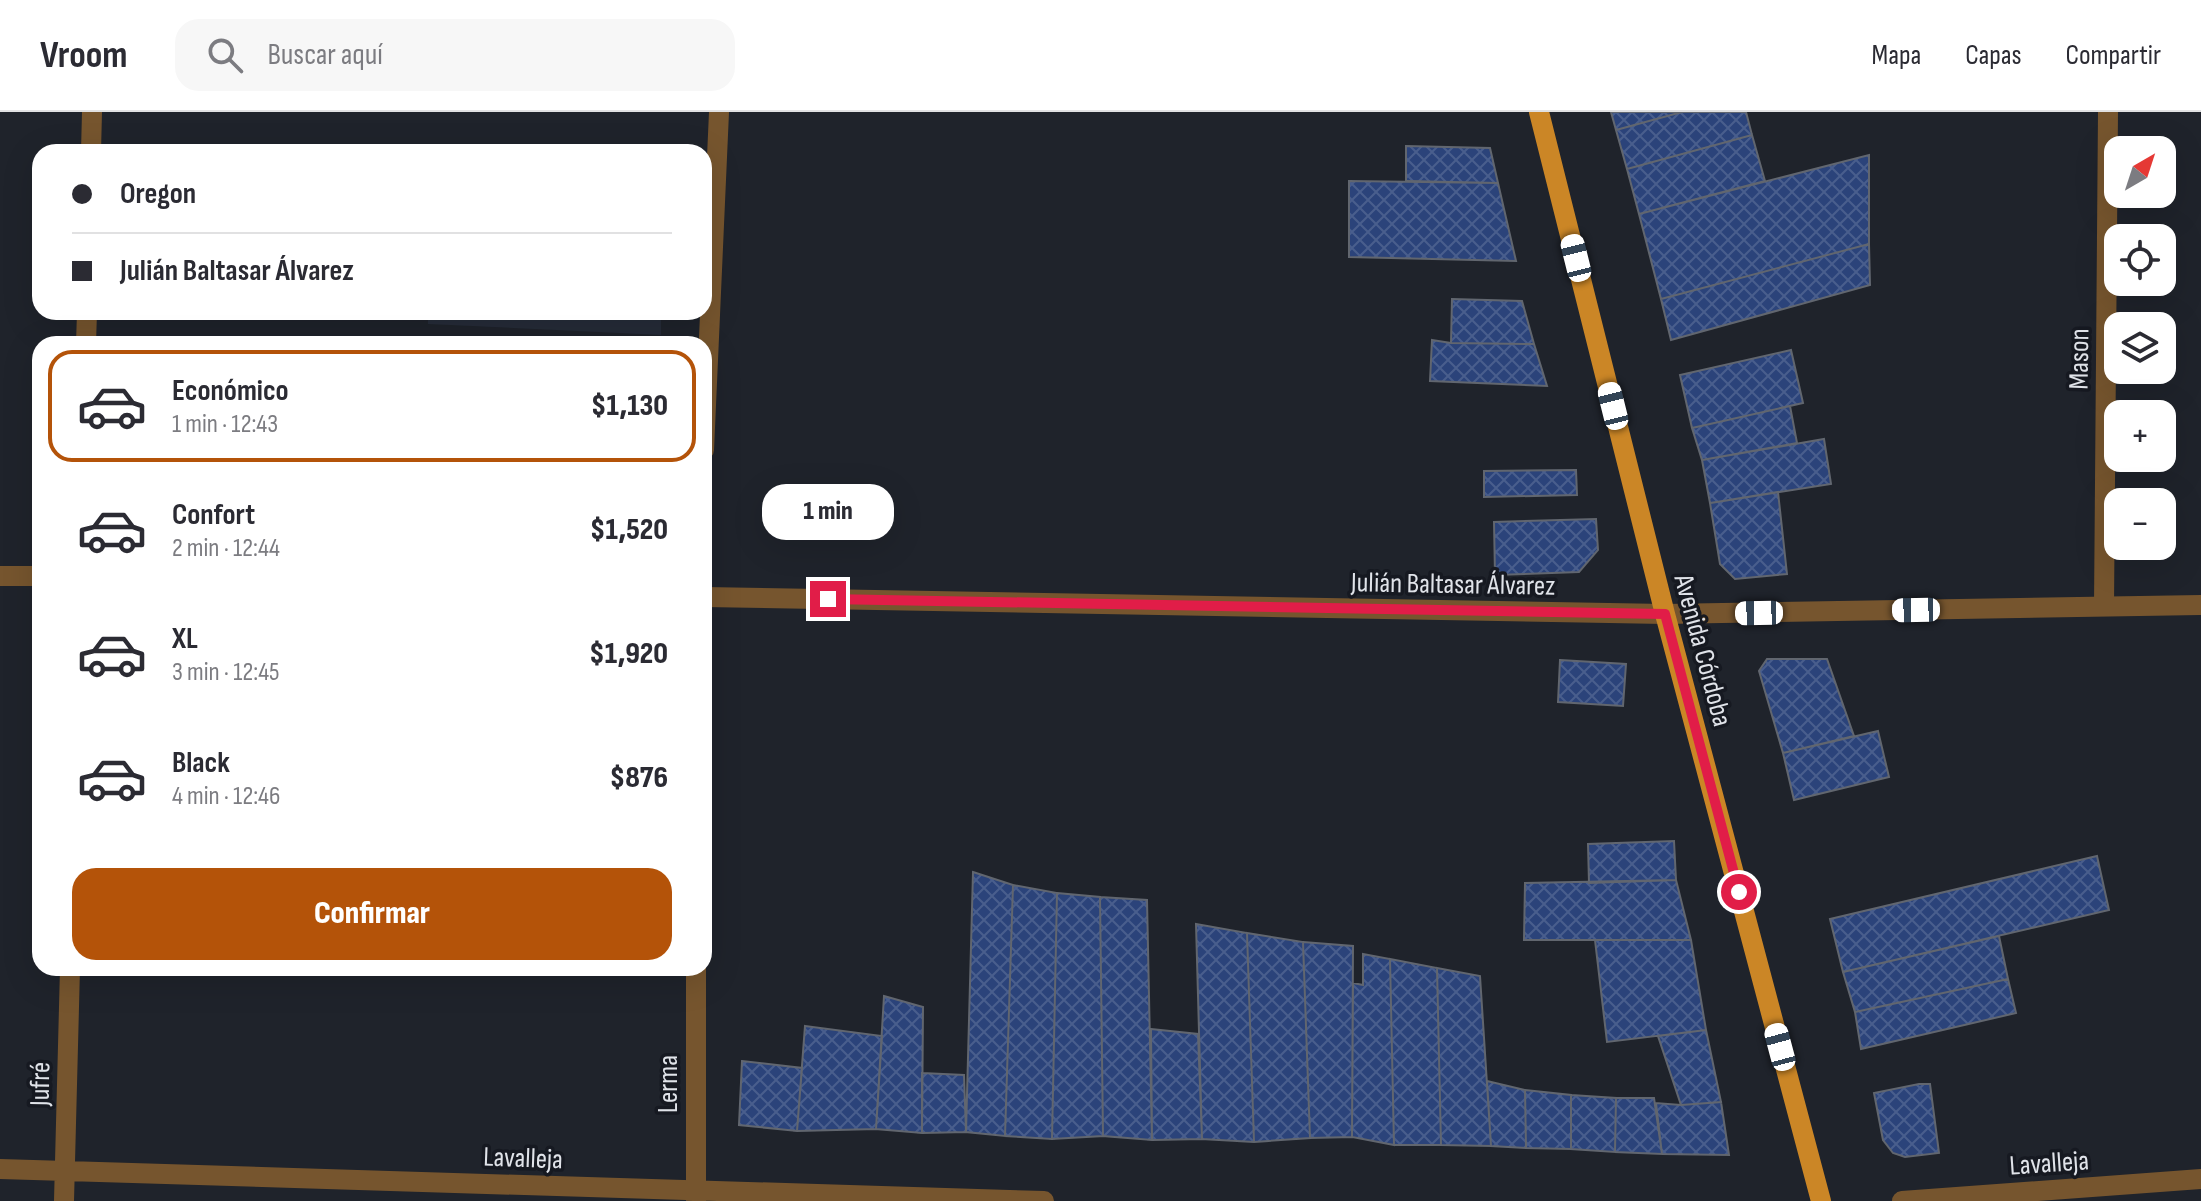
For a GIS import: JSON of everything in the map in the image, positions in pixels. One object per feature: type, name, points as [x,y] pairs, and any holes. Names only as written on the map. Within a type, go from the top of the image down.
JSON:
[{"type":"main road","name":"Avenida Córdoba","points":[[1539,112],[1665,614],[1821,1201]]},
{"type":"street","points":[[91,144],[92,112]]},
{"type":"street","points":[[712,270],[719,112]]},
{"type":"street","name":"Mason","points":[[2104,606],[2108,112]]},
{"type":"street","points":[[0,576],[32,576]]},
{"type":"street","name":"Julián Baltasar Álvarez","points":[[712,597],[1665,614],[2201,605]]},
{"type":"street","name":"Jufré","points":[[64,1201],[70,976]]},
{"type":"street","name":"Lerma","points":[[695,1196],[696,976]]},
{"type":"street","name":"Lavalleja","points":[[0,1169],[695,1196],[1044,1201]]},
{"type":"street","name":"Lavalleja","points":[[1902,1201],[2201,1179]]},
{"type":"shaded area","points":[[428,320],[661,320],[661,335],[428,324]]},
{"type":"building","points":[[1611,112],[1682,112],[1616,130]]},
{"type":"building","points":[[1682,112],[1746,112],[1752,135],[1627,169],[1616,130]]},
{"type":"building","points":[[1752,135],[1765,181],[1639,214],[1627,169]]},
{"type":"building","points":[[1406,146],[1490,148],[1498,183],[1406,181]]},
{"type":"building","points":[[1869,155],[1869,244],[1661,299],[1639,214]]},
{"type":"building","points":[[1349,181],[1498,183],[1516,261],[1349,257]]},
{"type":"building","points":[[1869,244],[1870,285],[1671,340],[1661,299]]},
{"type":"building","points":[[1452,299],[1522,301],[1534,344],[1451,343]]},
{"type":"building","points":[[1432,340],[1534,344],[1547,386],[1430,381]]},
{"type":"building","points":[[1791,350],[1803,403],[1692,428],[1680,375]]},
{"type":"building","points":[[1790,406],[1797,443],[1702,460],[1692,428]]},
{"type":"building","points":[[1824,439],[1831,484],[1710,503],[1702,460]]},
{"type":"building","points":[[1576,470],[1577,495],[1484,497],[1484,471]]},
{"type":"building","points":[[1778,492],[1787,574],[1735,579],[1720,564],[1710,503]]},
{"type":"building","points":[[1596,519],[1598,550],[1579,572],[1495,575],[1494,522]]},
{"type":"building","points":[[1767,659],[1827,659],[1854,736],[1783,753],[1759,671]]},
{"type":"building","points":[[1560,660],[1626,664],[1623,706],[1558,702]]},
{"type":"building","points":[[1878,731],[1889,777],[1794,800],[1783,753]]},
{"type":"building","points":[[1674,841],[1676,880],[1589,883],[1588,844]]},
{"type":"building","points":[[2097,856],[2109,910],[1843,972],[1830,919]]},
{"type":"building","points":[[973,872],[1013,885],[1005,1136],[966,1132]]},
{"type":"building","points":[[1676,880],[1691,940],[1524,940],[1525,883]]},
{"type":"building","points":[[1013,885],[1057,893],[1052,1139],[1005,1136]]},
{"type":"building","points":[[1057,893],[1100,897],[1103,1136],[1052,1139]]},
{"type":"building","points":[[1100,897],[1147,900],[1152,1140],[1103,1136]]},
{"type":"building","points":[[1196,924],[1247,933],[1254,1142],[1202,1139]]},
{"type":"building","points":[[1247,933],[1303,942],[1310,1138],[1254,1142]]},
{"type":"building","points":[[1999,936],[2008,979],[1855,1012],[1843,972]]},
{"type":"building","points":[[1595,940],[1691,940],[1706,1030],[1607,1042]]},
{"type":"building","points":[[1303,942],[1353,946],[1352,1137],[1310,1138]]},
{"type":"building","points":[[1363,954],[1390,959],[1394,1145],[1352,1137],[1353,983],[1363,985]]},
{"type":"building","points":[[1390,959],[1437,968],[1441,1145],[1394,1145]]},
{"type":"building","points":[[1437,968],[1480,976],[1491,1146],[1441,1145]]},
{"type":"building","points":[[2008,979],[2016,1013],[1861,1049],[1855,1012]]},
{"type":"building","points":[[884,996],[923,1007],[922,1133],[876,1129]]},
{"type":"building","points":[[805,1026],[882,1036],[876,1129],[797,1131]]},
{"type":"building","points":[[1151,1029],[1198,1034],[1202,1139],[1152,1140]]},
{"type":"building","points":[[1706,1030],[1721,1102],[1681,1105],[1658,1036]]},
{"type":"building","points":[[742,1061],[802,1068],[797,1131],[739,1125]]},
{"type":"building","points":[[922,1073],[964,1075],[966,1132],[922,1133]]},
{"type":"building","points":[[1487,1081],[1525,1090],[1526,1148],[1491,1146]]},
{"type":"building","points":[[1930,1084],[1939,1153],[1905,1157],[1893,1153],[1883,1140],[1874,1093]]},
{"type":"building","points":[[1525,1090],[1571,1095],[1571,1149],[1526,1148]]},
{"type":"building","points":[[1571,1095],[1616,1098],[1615,1152],[1571,1149]]},
{"type":"building","points":[[1616,1098],[1654,1098],[1662,1154],[1615,1152]]},
{"type":"building","points":[[1721,1102],[1729,1155],[1662,1154],[1656,1103]]},
{"type":"route","points":[[828,599],[1665,614],[1739,892]]}]
